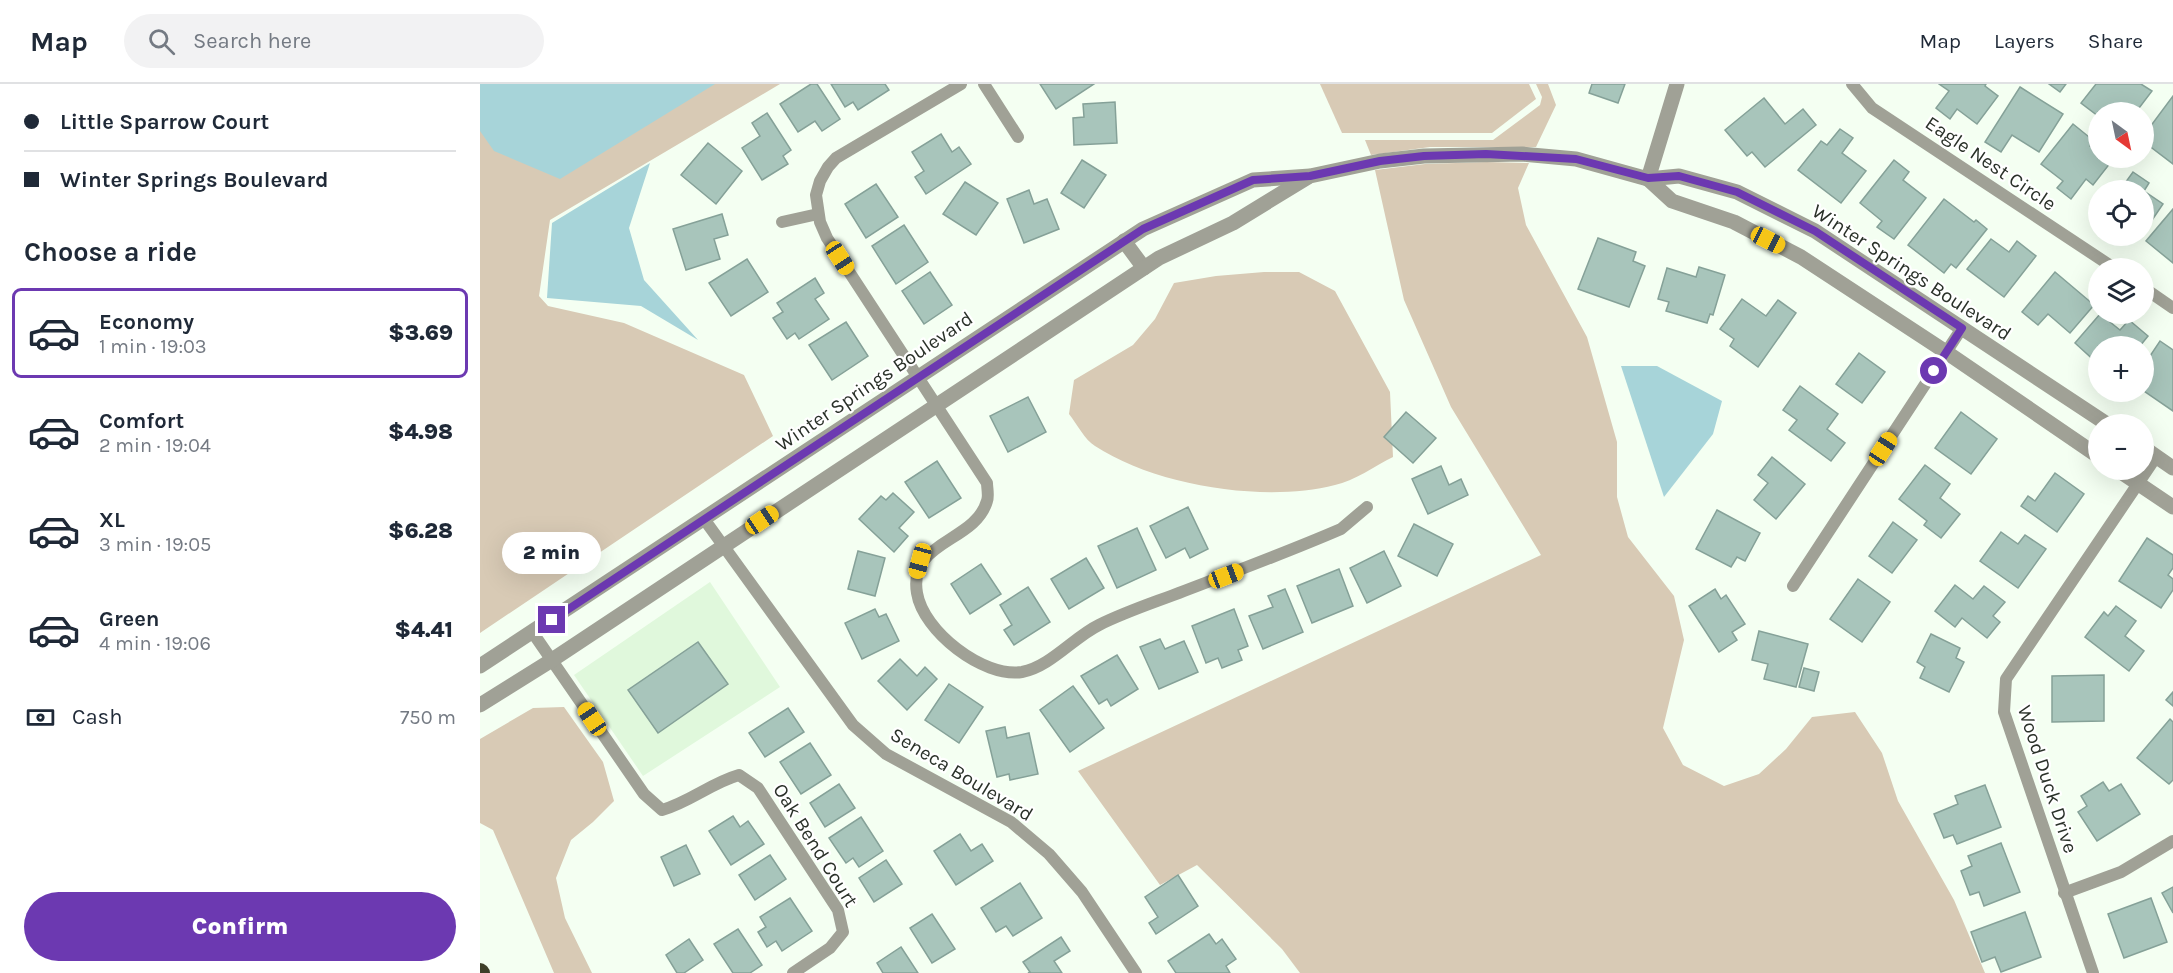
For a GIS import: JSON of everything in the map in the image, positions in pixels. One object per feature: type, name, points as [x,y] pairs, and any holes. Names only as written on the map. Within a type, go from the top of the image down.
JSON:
[{"type":"street","points":[[961,84],[836,158],[820,181],[816,195],[818,214],[827,238],[981,470],[987,483],[988,501],[975,521],[920,561],[916,577],[917,594],[926,615],[954,647],[963,655],[1003,673],[1024,671],[1041,663],[1090,630],[1121,615],[1288,552],[1341,529],[1367,507]]},
{"type":"street","points":[[984,84],[1018,137]]},
{"type":"street","points":[[1648,178],[1677,84]]},
{"type":"street","name":"Eagle Nest Circle","points":[[1852,84],[1872,108],[2099,258]]},
{"type":"street","name":"Winter Springs Boulevard","points":[[480,666],[1124,241],[1162,220],[1253,180],[1310,176],[1380,161],[1424,156],[1486,154],[1576,159],[1648,178],[1679,176],[1737,192],[1815,231],[2092,414]]},
{"type":"street","name":"Winter Springs Boulevard","points":[[480,705],[552,660],[1159,258],[1233,223],[1310,176]]},
{"type":"street","name":"Winter Springs Boulevard","points":[[1648,178],[1672,201],[1734,222],[1801,257],[2088,449]]},
{"type":"street","points":[[782,222],[818,214]]},
{"type":"street","points":[[1124,241],[1144,268]]},
{"type":"street","points":[[2154,295],[2173,308]]},
{"type":"street","points":[[1793,586],[1962,328]]},
{"type":"street","points":[[2154,456],[2173,468]]},
{"type":"street","points":[[2133,480],[2173,507]]},
{"type":"street","name":"Wood Duck Drive","points":[[2093,973],[2004,712],[2003,695],[2006,680],[2140,480]]},
{"type":"street","name":"Seneca Boulevard","points":[[704,519],[853,725],[886,754],[1011,822],[1049,854],[1082,891],[1136,973]]},
{"type":"street","name":"Oak Bend Court","points":[[533,633],[644,794],[662,810],[682,804],[720,781],[739,775],[758,788],[838,910],[843,932],[830,948],[793,973]]},
{"type":"street","points":[[2064,893],[2121,872],[2173,842]]},
{"type":"shaded area","points":[[480,84],[780,84],[550,220],[539,296],[548,306],[624,323],[744,375],[773,436],[480,633]]},
{"type":"shaded area","points":[[1320,84],[1529,84],[1536,99],[1492,133],[1342,133]]},
{"type":"shaded area","points":[[1536,84],[1548,84],[1556,105],[1536,147],[1430,147],[1371,155],[1365,140],[1493,140],[1540,105],[1542,97]]},
{"type":"shaded area","points":[[1529,163],[1518,188],[1526,225],[1587,337],[1617,442],[1617,497],[1628,537],[1674,596],[1684,640],[1663,728],[1683,765],[1724,786],[1759,774],[1786,749],[1812,717],[1855,712],[1882,753],[1898,801],[1954,900],[1985,973],[1300,973],[1282,949],[1197,865],[1160,885],[1078,771],[1541,555],[1451,407],[1404,300],[1375,170],[1425,164]]},
{"type":"shaded area","points":[[1299,272],[1335,291],[1390,392],[1393,457],[1357,477],[1335,485],[1277,492],[1244,491],[1179,481],[1148,472],[1120,460],[1088,440],[1069,414],[1074,380],[1133,345],[1155,319],[1174,283],[1216,276]]},
{"type":"shaded area","points":[[710,582],[780,687],[643,776],[574,675]]},
{"type":"shaded area","points":[[564,707],[603,762],[614,801],[571,840],[556,878],[565,918],[592,973],[554,973],[493,830],[480,823],[480,739],[533,708]]},
{"type":"water","points":[[480,84],[715,84],[560,179],[494,151],[480,131]]},
{"type":"water","points":[[650,163],[629,228],[644,280],[698,340],[641,306],[547,298],[552,223]]},
{"type":"water","points":[[1621,366],[1657,366],[1722,401],[1713,434],[1664,497]]},
{"type":"building","points":[[811,84],[817,84],[840,119],[822,131],[815,121],[798,132],[780,104]]},
{"type":"building","points":[[831,84],[885,84],[889,90],[858,110],[853,102],[845,107]]},
{"type":"building","points":[[1040,84],[1094,84],[1056,109]]},
{"type":"building","points":[[1592,84],[1625,84],[1618,103],[1589,93]]},
{"type":"building","points":[[1939,84],[1986,84],[1985,86],[1998,96],[1977,124],[1957,109],[1950,119],[1936,108],[1949,91]]},
{"type":"building","points":[[2049,84],[2066,84],[2060,92]]},
{"type":"building","points":[[2096,84],[2141,84],[2152,91],[2144,102],[2088,102],[2088,108],[2081,103]]},
{"type":"building","points":[[2020,87],[2063,114],[2039,152],[2012,135],[2001,152],[1985,142]]},
{"type":"building","points":[[2173,96],[2173,164],[2154,150],[2154,122]]},
{"type":"building","points":[[1764,98],[1785,124],[1803,109],[1816,125],[1765,167],[1752,152],[1747,156],[1725,130]]},
{"type":"building","points":[[1115,102],[1117,143],[1074,145],[1073,118],[1084,117],[1083,104]]},
{"type":"building","points":[[767,113],[791,150],[783,156],[788,164],[762,180],[742,148],[760,136],[752,123]]},
{"type":"building","points":[[2073,124],[2088,136],[2088,168],[2106,168],[2097,180],[2086,179],[2071,199],[2057,188],[2063,181],[2041,164]]},
{"type":"building","points":[[1840,129],[1853,138],[1842,153],[1866,171],[1841,203],[1798,170],[1821,141],[1827,145]]},
{"type":"building","points":[[941,134],[952,152],[959,147],[971,164],[926,194],[915,177],[924,171],[912,152]]},
{"type":"building","points":[[708,143],[742,171],[716,204],[681,175]]},
{"type":"building","points":[[1082,160],[1106,175],[1084,208],[1061,193]]},
{"type":"building","points":[[1894,160],[1909,172],[1903,180],[1926,198],[1894,239],[1877,227],[1882,221],[1860,203]]},
{"type":"building","points":[[2133,172],[2145,180],[2127,180]]},
{"type":"building","points":[[965,182],[998,203],[976,235],[943,214]]},
{"type":"building","points":[[876,184],[898,217],[866,238],[845,204]]},
{"type":"building","points":[[1029,190],[1034,204],[1047,199],[1059,229],[1024,243],[1007,199]]},
{"type":"building","points":[[2154,198],[2163,204],[2154,217]]},
{"type":"building","points":[[1944,199],[1987,229],[1956,268],[1951,264],[1944,273],[1908,245]]},
{"type":"building","points":[[2173,209],[2173,263],[2152,246],[2154,246],[2154,232]]},
{"type":"building","points":[[722,214],[728,235],[714,239],[720,259],[686,270],[673,229]]},
{"type":"building","points":[[904,225],[928,262],[896,284],[872,246]]},
{"type":"building","points":[[1598,238],[1636,252],[1633,261],[1645,266],[1629,307],[1578,289]]},
{"type":"building","points":[[1991,239],[2009,252],[2017,241],[2036,256],[2004,297],[1967,269]]},
{"type":"building","points":[[747,259],[768,292],[731,316],[709,283]]},
{"type":"building","points":[[1699,267],[1725,275],[1713,315],[1710,314],[1707,323],[1666,311],[1669,302],[1658,299],[1667,268],[1696,277]]},
{"type":"building","points":[[930,272],[952,305],[924,324],[902,291]]},
{"type":"building","points":[[2055,272],[2088,300],[2088,312],[2070,333],[2048,314],[2038,325],[2022,312]]},
{"type":"building","points":[[815,278],[824,293],[815,299],[829,319],[799,339],[795,333],[787,339],[773,318],[783,312],[777,303]]},
{"type":"building","points":[[1742,299],[1766,316],[1778,300],[1796,313],[1758,367],[1730,346],[1734,339],[1720,329]]},
{"type":"building","points":[[846,322],[868,356],[832,380],[809,345]]},
{"type":"building","points":[[2091,324],[2112,324],[2120,330],[2125,324],[2134,324],[2148,336],[2088,336],[2088,355],[2075,343]]},
{"type":"building","points":[[2160,341],[2173,350],[2173,411],[2154,398],[2154,350]]},
{"type":"building","points":[[1859,353],[1885,372],[1862,403],[1836,384]]},
{"type":"building","points":[[1800,386],[1838,414],[1827,429],[1845,443],[1831,461],[1789,430],[1797,420],[1783,410]]},
{"type":"building","points":[[1028,397],[1046,432],[1008,452],[990,416]]},
{"type":"building","points":[[1406,412],[1436,438],[1413,463],[1384,437]]},
{"type":"building","points":[[1961,412],[1997,439],[1971,474],[1935,448]]},
{"type":"building","points":[[1772,457],[1805,484],[1776,519],[1754,500],[1768,483],[1758,475]]},
{"type":"building","points":[[937,461],[961,498],[929,518],[905,482]]},
{"type":"building","points":[[1925,465],[1950,484],[1940,498],[1960,514],[1941,538],[1924,525],[1927,521],[1899,499]]},
{"type":"building","points":[[1441,466],[1449,485],[1461,479],[1468,495],[1428,514],[1412,479]]},
{"type":"building","points":[[2055,473],[2084,494],[2057,532],[2021,506],[2028,496],[2035,501]]},
{"type":"building","points":[[893,493],[914,512],[899,528],[908,536],[894,552],[859,519],[881,496],[886,500]]},
{"type":"building","points":[[1188,507],[1208,549],[1190,558],[1185,548],[1166,558],[1150,526]]},
{"type":"building","points":[[1717,510],[1760,533],[1745,561],[1737,557],[1731,567],[1696,549]]},
{"type":"building","points":[[1893,522],[1917,540],[1892,573],[1869,556]]},
{"type":"building","points":[[1414,524],[1453,544],[1437,576],[1398,556]]},
{"type":"building","points":[[1137,528],[1156,570],[1117,588],[1098,546]]},
{"type":"building","points":[[2001,532],[2018,544],[2025,535],[2046,549],[2018,588],[1980,561]]},
{"type":"building","points":[[2147,538],[2173,555],[2173,568],[2168,575],[2173,579],[2173,590],[2161,608],[2119,581]]},
{"type":"building","points":[[858,551],[885,558],[875,596],[848,589]]},
{"type":"building","points":[[1384,551],[1401,586],[1367,603],[1350,568]]},
{"type":"building","points":[[1086,558],[1104,588],[1069,609],[1051,579]]},
{"type":"building","points":[[981,564],[1001,594],[970,614],[951,584]]},
{"type":"building","points":[[1339,569],[1353,606],[1312,623],[1297,586]]},
{"type":"building","points":[[1858,579],[1890,602],[1862,642],[1830,619]]},
{"type":"building","points":[[1955,585],[1973,599],[1984,586],[2005,602],[1993,616],[2000,622],[1987,638],[1962,618],[1955,627],[1935,611]]},
{"type":"building","points":[[1028,587],[1050,622],[1014,645],[1004,630],[1012,625],[1000,605]]},
{"type":"building","points":[[1285,589],[1303,632],[1263,649],[1249,616],[1273,607],[1268,596]]},
{"type":"building","points":[[1715,589],[1721,599],[1726,595],[1745,624],[1732,632],[1737,640],[1719,652],[1689,606]]},
{"type":"building","points":[[2116,606],[2136,621],[2125,636],[2144,651],[2129,671],[2085,637],[2104,612],[2108,616]]},
{"type":"building","points":[[875,609],[879,617],[886,614],[899,641],[862,659],[845,623]]},
{"type":"building","points":[[1234,609],[1248,646],[1238,650],[1242,660],[1222,668],[1218,658],[1206,663],[1192,626]]},
{"type":"building","points":[[1759,631],[1808,644],[1796,687],[1764,679],[1768,664],[1752,660]]},
{"type":"building","points":[[1931,634],[1960,648],[1956,658],[1964,662],[1949,692],[1920,678],[1925,667],[1917,662]]},
{"type":"building","points":[[1160,639],[1165,649],[1184,641],[1198,672],[1159,689],[1140,647]]},
{"type":"building","points":[[698,642],[728,684],[658,733],[628,690]]},
{"type":"building","points":[[1117,655],[1138,689],[1111,706],[1107,699],[1099,704],[1081,676]]},
{"type":"building","points":[[900,659],[917,676],[925,667],[937,679],[907,710],[878,681]]},
{"type":"building","points":[[1804,668],[1819,672],[1814,691],[1799,687]]},
{"type":"building","points":[[2104,675],[2104,721],[2052,722],[2052,676]]},
{"type":"building","points":[[949,684],[983,707],[959,743],[925,720]]},
{"type":"building","points":[[1073,686],[1104,728],[1070,752],[1040,710]]},
{"type":"building","points":[[2173,692],[2173,706],[2166,700]]},
{"type":"building","points":[[788,708],[804,732],[765,757],[749,733]]},
{"type":"building","points":[[2170,719],[2173,722],[2173,780],[2169,784],[2137,758]]},
{"type":"building","points":[[1005,727],[1007,738],[1029,733],[1038,774],[1010,780],[1009,774],[997,777],[986,731]]},
{"type":"building","points":[[810,743],[831,775],[801,794],[780,762]]},
{"type":"building","points":[[2103,782],[2109,791],[2121,784],[2140,814],[2097,841],[2078,812],[2087,806],[2081,796]]},
{"type":"building","points":[[839,784],[855,808],[825,827],[810,803]]},
{"type":"building","points":[[1985,785],[2001,827],[1957,844],[1953,835],[1944,838],[1934,814],[1958,804],[1955,796]]},
{"type":"building","points":[[733,816],[740,827],[748,821],[764,844],[731,865],[709,831]]},
{"type":"building","points":[[861,817],[883,851],[859,867],[853,858],[846,863],[829,838]]},
{"type":"building","points":[[960,834],[971,851],[982,844],[993,861],[956,885],[934,851]]},
{"type":"building","points":[[2001,843],[2020,892],[1984,906],[1979,892],[1970,895],[1961,871],[1972,866],[1968,856]]},
{"type":"building","points":[[686,845],[700,874],[674,886],[661,857]]},
{"type":"building","points":[[770,855],[786,879],[755,900],[739,875]]},
{"type":"building","points":[[886,860],[902,884],[874,902],[859,878]]},
{"type":"building","points":[[1178,875],[1198,906],[1156,934],[1149,923],[1158,917],[1145,897]]},
{"type":"building","points":[[1020,883],[1042,918],[1013,936],[1006,926],[996,932],[981,908]]},
{"type":"building","points":[[2173,887],[2173,913],[2162,893]]},
{"type":"building","points":[[790,898],[812,931],[782,951],[776,941],[767,947],[758,932],[766,927],[760,917]]},
{"type":"building","points":[[2151,898],[2167,942],[2124,958],[2108,914]]},
{"type":"building","points":[[2025,912],[2041,957],[2001,972],[1995,957],[1982,962],[1971,932]]},
{"type":"building","points":[[932,914],[955,949],[932,963],[910,928]]},
{"type":"building","points":[[738,929],[762,965],[750,973],[733,973],[714,944]]},
{"type":"building","points":[[1209,934],[1216,944],[1222,939],[1236,959],[1226,966],[1230,973],[1176,973],[1168,961]]},
{"type":"building","points":[[1061,937],[1070,951],[1054,961],[1062,973],[1028,973],[1030,972],[1023,962]]},
{"type":"building","points":[[689,939],[703,960],[684,973],[677,973],[666,955]]},
{"type":"building","points":[[901,947],[918,973],[883,973],[877,963]]},
{"type":"route","points":[[552,620],[1143,229],[1219,193],[1253,180],[1310,176],[1380,161],[1424,156],[1522,154],[1576,159],[1648,178],[1679,176],[1737,192],[1815,231],[1962,328],[1934,371]]}]
